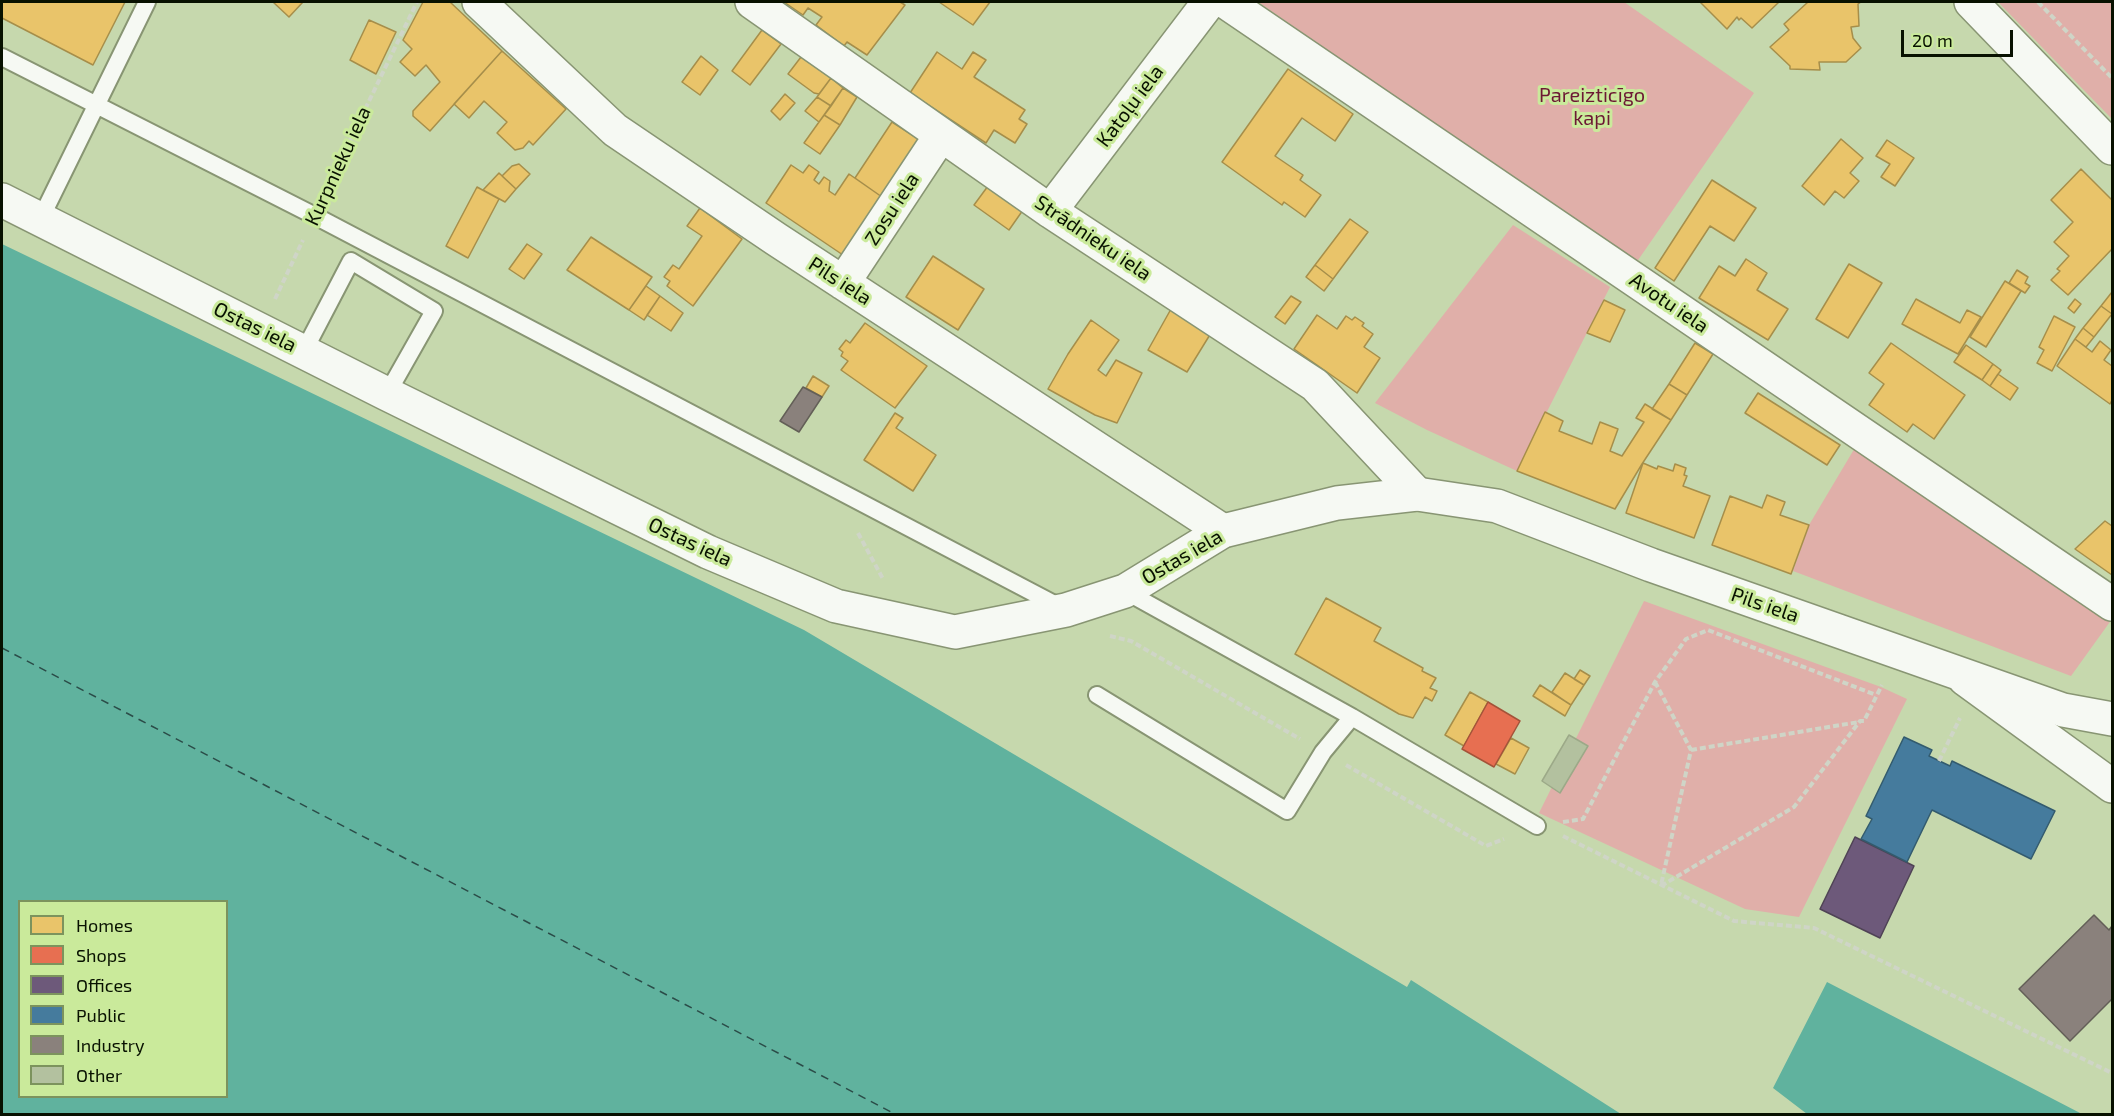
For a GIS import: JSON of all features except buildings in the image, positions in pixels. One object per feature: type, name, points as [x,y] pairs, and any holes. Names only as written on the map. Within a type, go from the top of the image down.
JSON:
[{"type":"street","name":"Pils iela","points":[[479,2],[615,130],[843,283],[1223,531]]},
{"type":"street","name":"Strādnieku iela","points":[[752,2],[1050,211],[1315,385],[1417,494]]},
{"type":"street","name":"Katoļu iela","points":[[1050,211],[1209,2]]},
{"type":"street","name":"Avotu iela","points":[[1226,2],[2112,604]]},
{"type":"street","points":[[1971,2],[2112,148]]},
{"type":"street","name":"Zosu iela","points":[[843,283],[940,135]]},
{"type":"street","name":"Ostas iela","points":[[2,200],[387,394],[708,552],[836,606],[955,632],[1066,610],[1125,591],[1223,531],[1337,503],[1417,494]]},
{"type":"street","name":"Pils iela","points":[[1417,494],[1497,506],[1651,565],[2063,710],[2112,719]]},
{"type":"street","points":[[1954,671],[2112,786]]},
{"type":"lane","points":[[40,220],[147,2]]},
{"type":"lane","points":[[2,57],[315,216],[1066,610]]},
{"type":"lane","points":[[304,351],[351,261],[434,311],[387,394]]},
{"type":"lane","points":[[1125,591],[1352,717],[1537,826]]},
{"type":"lane","points":[[1097,695],[1287,811],[1323,752],[1352,717]]},
{"type":"path","name":"Kurpnieku iela","points":[[259,330],[417,2]]},
{"type":"path","points":[[2038,2],[2112,78]]},
{"type":"path","points":[[1537,826],[1583,819],[1655,682],[1686,639],[1708,630],[1876,695]]},
{"type":"path","points":[[1691,750],[1864,721],[1899,652]]},
{"type":"path","points":[[1655,682],[1691,750],[1661,886]]},
{"type":"path","points":[[1939,761],[1962,712]]},
{"type":"path","points":[[1661,886],[1794,807],[1860,722]]},
{"type":"path","points":[[1537,826],[1556,832],[1734,921],[1814,928],[2112,1073]]},
{"type":"green space","name":"Pareizticīgo kapi","points":[[1258,2],[1624,2],[1754,93],[1636,263]]},
{"type":"green space","points":[[1998,2],[2112,2],[2112,119]]},
{"type":"green space","points":[[1513,225],[1610,287],[1517,471],[1427,430],[1375,403]]},
{"type":"green space","points":[[1856,446],[2112,619],[2071,676],[1793,571],[1809,525]]},
{"type":"green space","points":[[1644,601],[1881,687],[1907,699],[1799,917],[1745,909],[1539,813]]},
{"type":"water","points":[[2,244],[804,630],[1407,987],[1411,980],[1621,1114],[2,1114]]},
{"type":"water","points":[[1827,982],[2082,1114],[1807,1114],[1773,1088]]},
{"type":"ferry route","points":[[2,648],[895,1114]]}]
